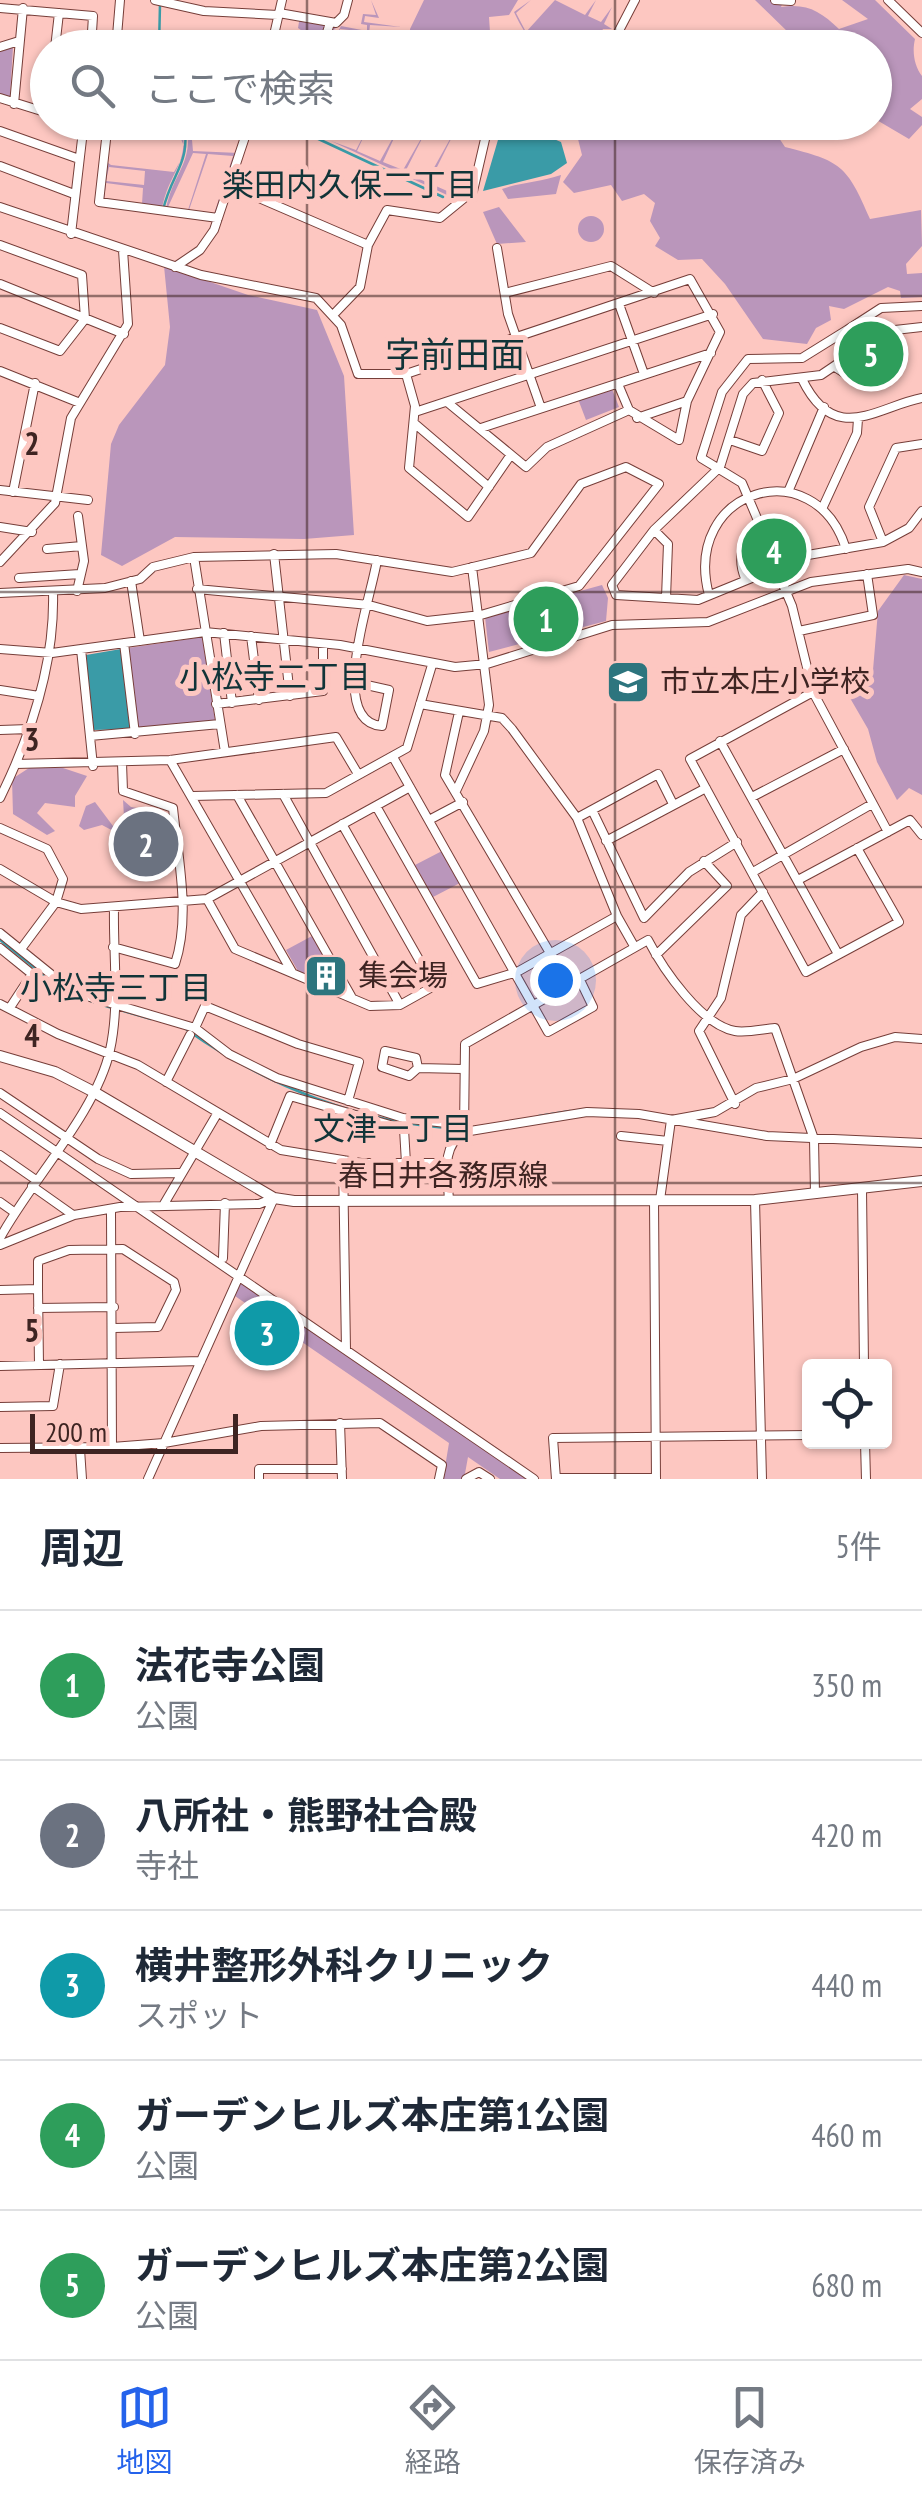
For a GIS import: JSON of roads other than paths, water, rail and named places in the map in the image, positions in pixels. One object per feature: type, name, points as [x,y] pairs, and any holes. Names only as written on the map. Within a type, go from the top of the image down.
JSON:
[{"type":"main road","name":"春日井各務原線","points":[[3,1060],[55,1072],[198,1150],[274,1198],[344,1202],[755,1200],[922,1182]]},
{"type":"street","points":[[118,30],[120,0]]},
{"type":"street","points":[[155,0],[204,11],[279,14],[330,23],[344,15],[348,0]]},
{"type":"street","points":[[275,30],[282,0]]},
{"type":"street","points":[[620,30],[636,0]]},
{"type":"street","points":[[775,0],[791,1]]},
{"type":"street","points":[[888,0],[922,32]]},
{"type":"street","points":[[0,8],[93,16],[92,30]]},
{"type":"street","points":[[14,104],[23,8]]},
{"type":"street","points":[[57,30],[58,13]]},
{"type":"street","points":[[328,30],[330,23]]},
{"type":"street","points":[[0,47],[19,41]]},
{"type":"street","points":[[0,98],[30,107]]},
{"type":"street","points":[[0,131],[79,159]]},
{"type":"street","points":[[71,234],[82,140]]},
{"type":"street","points":[[106,140],[99,202],[218,218]]},
{"type":"street","points":[[174,267],[200,250],[218,218],[245,140]]},
{"type":"street","points":[[334,314],[360,287],[368,245],[387,210],[435,219],[473,191],[486,140]]},
{"type":"street","points":[[0,166],[74,194]]},
{"type":"street","points":[[231,186],[368,245]]},
{"type":"street","points":[[0,208],[174,267],[298,292],[324,302],[334,314],[358,374],[406,374],[704,274]]},
{"type":"street","points":[[0,245],[82,276],[86,319],[60,351],[0,328]]},
{"type":"street","points":[[498,248],[516,338],[540,408]]},
{"type":"street","points":[[0,562],[32,532],[58,496],[68,429],[130,320],[123,250]]},
{"type":"street","points":[[505,294],[611,266],[654,293]]},
{"type":"street","points":[[618,384],[629,410],[637,418],[679,440],[688,401],[720,332],[690,280]]},
{"type":"street","points":[[0,284],[124,334]]},
{"type":"street","points":[[619,304],[644,374]]},
{"type":"street","points":[[762,530],[742,483],[701,458],[722,392],[735,371],[748,360],[762,357],[806,357],[881,308],[922,306]]},
{"type":"street","points":[[415,412],[713,314]]},
{"type":"street","points":[[922,327],[886,331],[835,367],[802,379],[753,383],[743,394],[720,467],[654,530],[612,585],[616,595],[698,600],[808,555],[884,542],[909,528],[922,511]]},
{"type":"street","points":[[847,330],[860,347]]},
{"type":"street","points":[[835,367],[854,379],[876,374],[888,358],[886,331]]},
{"type":"street","points":[[481,428],[711,352]]},
{"type":"street","points":[[0,371],[80,403]]},
{"type":"street","points":[[406,374],[415,412],[408,468],[468,516],[510,456]]},
{"type":"street","points":[[802,379],[810,396],[824,408],[858,419],[922,398]]},
{"type":"street","points":[[730,440],[762,451],[779,413],[762,380]]},
{"type":"street","points":[[14,492],[34,383]]},
{"type":"street","points":[[637,418],[688,401]]},
{"type":"street","points":[[447,402],[526,467],[547,447],[629,410]]},
{"type":"street","points":[[788,492],[824,408]]},
{"type":"street","points":[[822,510],[857,433],[858,419]]},
{"type":"street","points":[[414,423],[490,486]]},
{"type":"street","points":[[884,542],[869,507],[896,448],[922,444]]},
{"type":"street","points":[[0,592],[77,591],[130,581],[153,566],[194,557],[336,554],[452,572],[531,552],[581,484],[626,466],[660,484],[579,586],[481,615],[428,621],[369,605],[197,589]]},
{"type":"street","points":[[0,490],[88,500]]},
{"type":"street","points":[[710,595],[703,564],[708,538],[723,514],[749,497],[788,492],[822,510],[841,533],[846,549]]},
{"type":"street","points":[[77,591],[82,546],[78,516]]},
{"type":"street","points":[[0,527],[32,532]]},
{"type":"street","points":[[654,530],[668,544],[666,598]]},
{"type":"street","points":[[746,578],[741,554],[751,537],[762,530],[786,530],[798,538],[808,555]]},
{"type":"street","points":[[47,548],[82,546]]},
{"type":"street","points":[[274,554],[290,696]]},
{"type":"street","points":[[194,557],[225,752]]},
{"type":"street","points":[[353,682],[389,690],[382,726],[366,718],[354,702],[353,682],[378,560]]},
{"type":"street","points":[[456,791],[488,716],[487,664],[472,568]]},
{"type":"street","points":[[776,568],[799,632],[813,692],[888,832]]},
{"type":"street","points":[[0,650],[52,653],[205,632],[323,644],[432,665],[487,664],[612,626],[708,622],[811,582],[922,572]]},
{"type":"street","points":[[19,578],[80,574]]},
{"type":"street","points":[[799,632],[873,615],[867,574]]},
{"type":"street","points":[[130,581],[140,641]]},
{"type":"street","points":[[0,798],[16,764],[52,653],[53,592]]},
{"type":"street","points":[[224,634],[232,702]]},
{"type":"street","points":[[250,636],[259,700]]},
{"type":"street","points":[[124,643],[135,734]]},
{"type":"street","points":[[216,704],[324,691],[323,644]]},
{"type":"street","points":[[81,649],[93,766]]},
{"type":"street","points":[[193,796],[326,792],[393,757],[407,748],[432,665]]},
{"type":"street","points":[[0,690],[39,696]]},
{"type":"street","points":[[813,692],[690,759],[806,972],[900,922],[857,848]]},
{"type":"street","points":[[420,704],[502,718],[512,728],[577,818],[616,916],[634,946]]},
{"type":"street","points":[[459,712],[445,775],[550,953]]},
{"type":"street","points":[[90,736],[220,724]]},
{"type":"street","points":[[0,730],[28,729]]},
{"type":"street","points":[[16,764],[93,766],[170,760],[336,737],[358,774]]},
{"type":"street","points":[[720,740],[838,954]]},
{"type":"street","points":[[752,797],[844,749]]},
{"type":"street","points":[[393,757],[548,1032],[593,1007],[579,978]]},
{"type":"street","points":[[170,760],[292,972]]},
{"type":"street","points":[[113,947],[175,964],[182,944],[173,808],[122,791],[122,763]]},
{"type":"street","points":[[577,818],[658,774],[673,804]]},
{"type":"street","points":[[0,869],[56,902],[114,909],[207,898],[410,787]]},
{"type":"street","points":[[606,841],[706,788]]},
{"type":"street","points":[[282,794],[400,1004]]},
{"type":"street","points":[[238,795],[351,997]]},
{"type":"street","points":[[430,820],[464,802]]},
{"type":"street","points":[[753,872],[872,804]]},
{"type":"street","points":[[376,806],[477,984],[517,972],[616,916]]},
{"type":"street","points":[[592,812],[644,918],[704,861],[737,842]]},
{"type":"street","points":[[798,880],[910,820],[922,834]]},
{"type":"street","points":[[207,898],[235,949],[370,1006],[400,1004],[434,986],[342,824]]},
{"type":"street","points":[[0,828],[47,849],[63,879],[56,902],[20,950]]},
{"type":"street","points":[[656,955],[727,886],[704,861]]},
{"type":"street","points":[[735,1104],[699,1031],[720,998],[741,915],[764,892]]},
{"type":"street","points":[[0,1241],[14,1212],[94,1092],[110,1054],[115,1005],[114,909]]},
{"type":"street","points":[[0,933],[73,992],[193,1032],[278,1078],[403,1118],[464,1128],[587,1112],[814,1139],[922,1143]]},
{"type":"street","points":[[449,1201],[447,1151],[464,1128],[465,1044],[648,940],[690,1002],[708,1015],[734,1031],[775,1028],[814,1139],[816,1194]]},
{"type":"street","points":[[0,948],[32,974],[11,1006]]},
{"type":"street","points":[[0,1004],[166,1082],[270,1145],[343,1160],[447,1163]]},
{"type":"street","points":[[166,1082],[205,1006],[298,1044],[360,1062],[348,1101]]},
{"type":"street","points":[[671,1120],[735,1104],[756,1088],[793,1078],[878,1042],[896,1037],[922,1039]]},
{"type":"street","points":[[418,1068],[416,1058],[385,1051],[382,1067],[409,1076],[418,1068],[463,1069]]},
{"type":"street","points":[[0,1093],[98,1159],[130,1174],[179,1173]]},
{"type":"street","points":[[270,1145],[290,1096],[404,1129],[406,1163]]},
{"type":"street","points":[[0,1114],[534,1479]]},
{"type":"street","points":[[164,1204],[216,1114]]},
{"type":"street","points":[[671,1120],[657,1200],[655,1438],[656,1479],[556,1479],[553,1438],[655,1438],[802,1435]]},
{"type":"street","points":[[621,1136],[668,1141]]},
{"type":"street","points":[[0,1154],[74,1215]]},
{"type":"street","points":[[343,1160],[346,1350]]},
{"type":"street","points":[[862,1189],[864,1359]]},
{"type":"street","points":[[0,1241],[74,1215],[111,1209],[164,1204],[258,1204],[274,1198]]},
{"type":"street","points":[[148,1479],[274,1198]]},
{"type":"street","points":[[755,1200],[762,1479]]},
{"type":"street","points":[[0,1202],[14,1212]]},
{"type":"street","points":[[223,1258],[224,1204]]},
{"type":"street","points":[[111,1209],[112,1447]]},
{"type":"street","points":[[38,1365],[40,1260],[69,1250],[125,1250],[176,1287],[158,1326],[114,1328]]},
{"type":"street","points":[[0,1290],[38,1289]]},
{"type":"street","points":[[38,1308],[114,1307]]},
{"type":"street","points":[[0,1366],[201,1361]]},
{"type":"street","points":[[0,1407],[53,1406],[60,1364]]},
{"type":"street","points":[[340,1423],[342,1479]]},
{"type":"street","points":[[0,1448],[164,1444],[261,1426],[380,1423],[442,1465],[440,1479]]},
{"type":"street","points":[[80,1449],[82,1479]]},
{"type":"street","points":[[865,1449],[866,1479]]},
{"type":"street","points":[[259,1479],[259,1469],[342,1468]]},
{"type":"street","points":[[466,1479],[478,1472],[490,1479]]},
{"type":"water","points":[[498,140],[561,142],[567,163],[551,174],[483,191]]},
{"type":"water","points":[[121,649],[131,729],[93,730],[86,655]]},
{"type":"waterway","points":[[159,30],[160,4]]},
{"type":"waterway","points":[[163,210],[183,158],[185,140]]},
{"type":"waterway","points":[[321,140],[443,197]]},
{"type":"waterway","points":[[0,940],[66,993],[112,1008]]},
{"type":"waterway","points":[[120,1010],[151,1019]]},
{"type":"waterway","points":[[187,1030],[249,1068],[317,1099],[389,1120],[462,1129]]},
{"type":"waterway","points":[[539,1116],[570,1111]]},
{"type":"place","name":"ガーデンヒルズ本庄第2公園","points":[[871,354]]},
{"type":"place","name":"ガーデンヒルズ本庄第1公園","points":[[774,551]]},
{"type":"place","name":"法花寺公園","points":[[546,619]]},
{"type":"place","name":"市立本庄小学校","points":[[628,682]]},
{"type":"place","name":"八所社・熊野社合殿","points":[[146,844]]},
{"type":"place","name":"集会場","points":[[326,976]]},
{"type":"place","name":"横井整形外科クリニック","points":[[267,1333]]},
{"type":"district","name":"楽田内久保二丁目","points":[[350,185]]},
{"type":"district","name":"字前田面","points":[[455,355]]},
{"type":"district","name":"小松寺二丁目","points":[[275,677]]},
{"type":"district","name":"小松寺三丁目","points":[[116,988]]},
{"type":"district","name":"文津一丁目","points":[[393,1129]]}]
